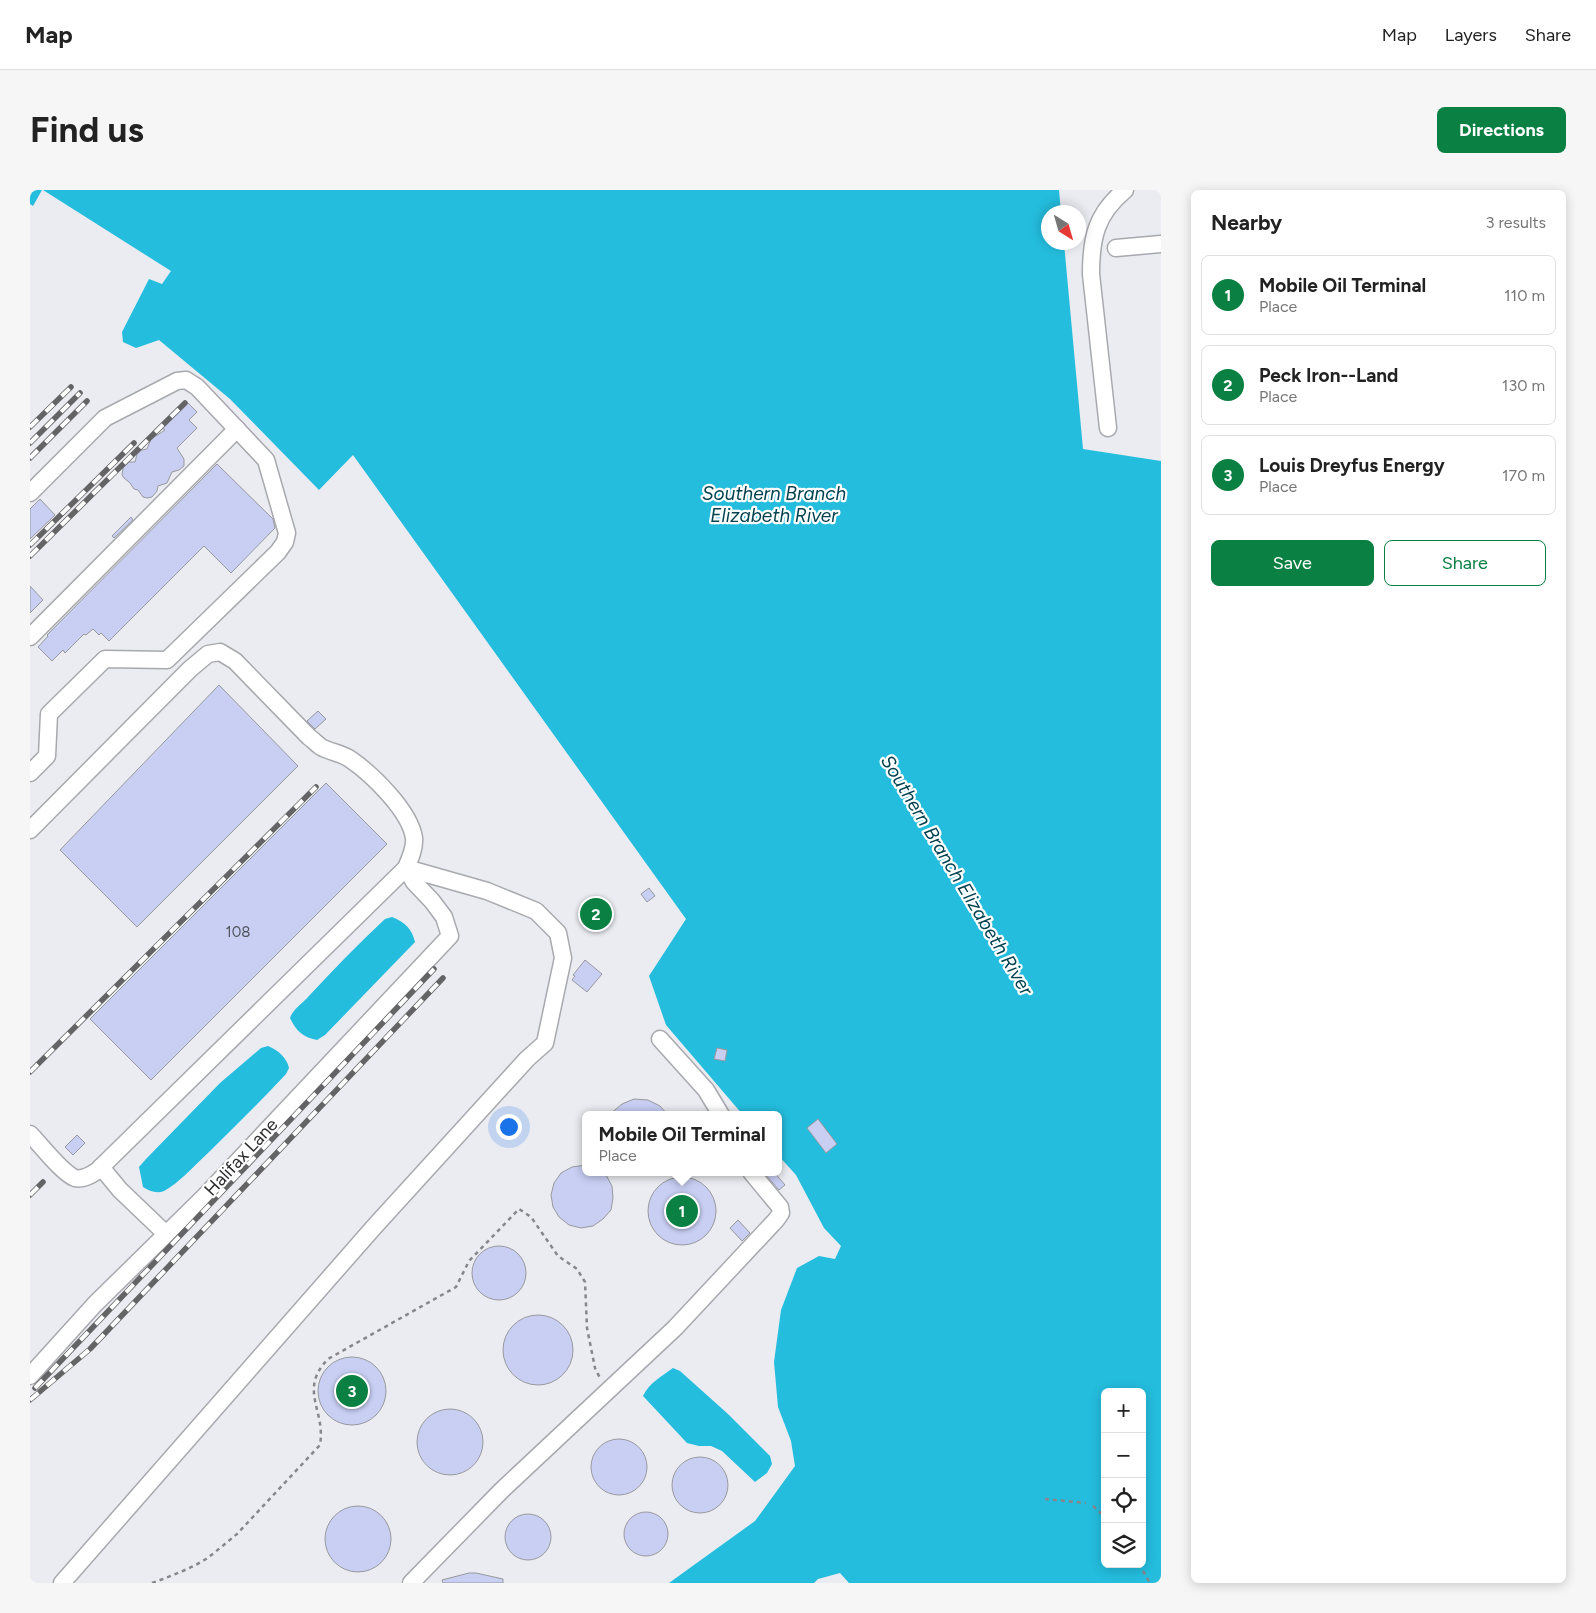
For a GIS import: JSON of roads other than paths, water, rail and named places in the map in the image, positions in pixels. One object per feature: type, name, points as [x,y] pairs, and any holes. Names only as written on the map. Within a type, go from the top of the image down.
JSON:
[{"type":"street","points":[[1108,428],[1091,274],[1091,257],[1093,237],[1100,219],[1110,203],[1125,190]]},
{"type":"street","points":[[1116,248],[1161,244]]},
{"type":"street","points":[[30,493],[105,418],[177,381],[186,380],[197,387],[266,460],[287,533],[285,542],[278,552],[167,660],[105,659],[49,714],[48,756],[30,774]]},
{"type":"street","points":[[30,637],[237,429]]},
{"type":"street","points":[[30,830],[190,669],[208,654],[220,652],[235,661],[309,737],[322,747],[348,758],[370,775],[396,802],[407,818],[414,838],[413,849],[406,868],[102,1166],[86,1178],[76,1178],[65,1170],[30,1134]]},
{"type":"street","points":[[62,1583],[368,1234],[527,1059],[545,1043],[562,958],[558,933],[536,911],[487,890],[406,868]]},
{"type":"street","name":"Halifax Lane","points":[[30,1376],[95,1304],[204,1197],[450,936],[444,917],[414,882],[406,868]]},
{"type":"street","points":[[660,1039],[706,1090],[719,1111]]},
{"type":"street","points":[[102,1166],[120,1190],[166,1234]]},
{"type":"street","points":[[411,1583],[502,1490],[676,1328],[781,1213],[780,1207],[754,1176]]},
{"type":"water","points":[[30,190],[42,190],[33,206],[30,204]]},
{"type":"water","name":"Southern Branch Elizabeth River","points":[[43,190],[1059,190],[1060,205],[1041,205],[1041,250],[1065,250],[1083,449],[1161,461],[1161,1583],[849,1583],[840,1573],[818,1579],[814,1583],[669,1583],[755,1521],[795,1466],[791,1441],[778,1407],[774,1362],[781,1310],[797,1268],[819,1256],[835,1259],[841,1246],[824,1228],[796,1175],[782,1159],[782,1111],[740,1111],[666,1025],[649,976],[686,919],[353,455],[319,490],[230,399],[159,340],[136,348],[123,342],[122,332],[149,279],[162,284],[171,271]]},
{"type":"water","points":[[392,917],[407,926],[415,942],[325,1035],[317,1040],[301,1033],[290,1018],[293,1012],[375,928],[385,919]]},
{"type":"water","points":[[268,1046],[279,1052],[286,1061],[289,1068],[286,1074],[175,1184],[159,1192],[150,1191],[143,1187],[139,1167],[146,1159],[220,1083],[261,1048]]},
{"type":"water","points":[[673,1368],[680,1371],[728,1414],[770,1456],[772,1464],[767,1473],[755,1482],[722,1451],[711,1446],[687,1443],[643,1396],[652,1384]]},
{"type":"railway","points":[[30,427],[71,387]]},
{"type":"railway","points":[[30,443],[80,393]]},
{"type":"railway","points":[[30,458],[87,401]]},
{"type":"railway","points":[[30,556],[185,403]]},
{"type":"railway","points":[[30,545],[134,443]]},
{"type":"railway","points":[[30,1072],[316,787]]},
{"type":"railway","points":[[35,1388],[434,969]]},
{"type":"railway","points":[[30,1400],[90,1349],[443,978]]},
{"type":"railway","points":[[30,1195],[43,1182]]},
{"type":"place","name":"Peck Iron--Land","points":[[596,914]]},
{"type":"place","name":"Mobile Oil Terminal","points":[[682,1211]]},
{"type":"place","name":"Louis Dreyfus Energy","points":[[352,1391]]}]
